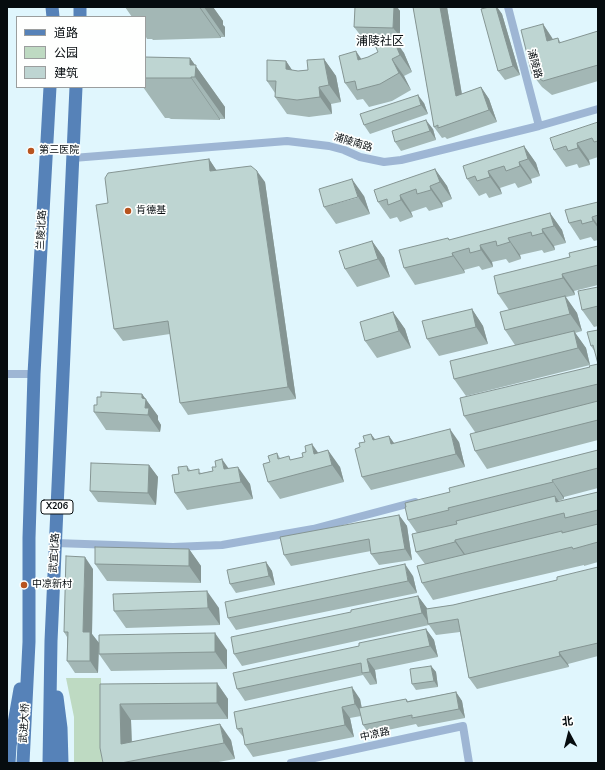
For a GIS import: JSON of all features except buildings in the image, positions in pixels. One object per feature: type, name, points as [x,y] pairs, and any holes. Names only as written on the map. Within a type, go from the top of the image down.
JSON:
[{"type":"main road","name":"兰陵北路","points":[[34,374],[50,88]]},
{"type":"main road","points":[[73,158],[76,88]]},
{"type":"main road","name":"武宜北路","points":[[38,684],[51,641],[73,158]]},
{"type":"main road","name":"X206","points":[[34,374],[29,538],[28,642],[38,684],[49,763]]},
{"type":"main road","points":[[51,641],[61,728],[62,763]]},
{"type":"main road","points":[[9,763],[10,746],[28,642]]},
{"type":"main road","name":"武进大桥","points":[[23,763],[38,684]]},
{"type":"street","name":"浦陵路","points":[[508,7],[539,126]]},
{"type":"street","name":"浦陵南路","points":[[73,158],[287,141],[329,146],[344,150],[360,157],[384,162],[401,160],[539,126],[598,109]]},
{"type":"street","points":[[7,374],[34,374]]},
{"type":"street","points":[[55,543],[173,547],[222,545],[313,529],[425,500]]},
{"type":"street","name":"中凉路","points":[[291,763],[463,726],[469,763]]},
{"type":"green space","points":[[66,678],[101,678],[102,763],[74,763],[74,717]]},
{"type":"place","name":"第三医院","points":[[31,151]]},
{"type":"place","name":"肯德基","points":[[128,211]]},
{"type":"place","name":"中凉新村","points":[[24,585]]},
{"type":"district","name":"浦陵社区","points":[[380,42]]}]
